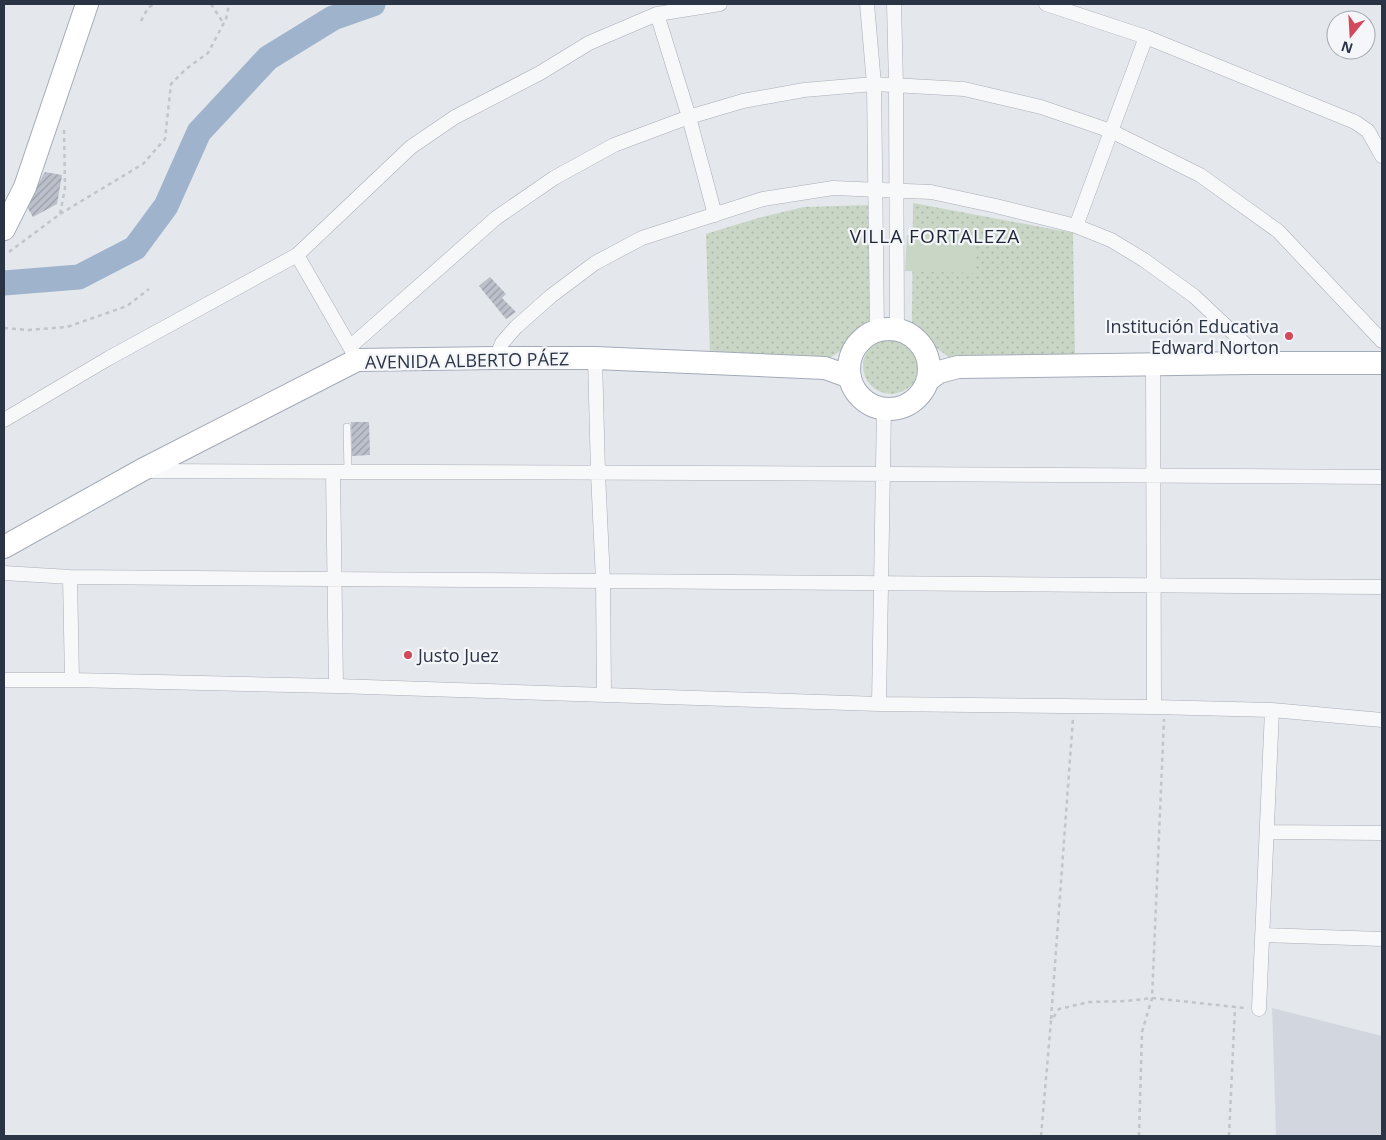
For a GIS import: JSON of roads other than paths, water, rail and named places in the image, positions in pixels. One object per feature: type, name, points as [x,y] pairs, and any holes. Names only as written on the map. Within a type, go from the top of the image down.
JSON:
[{"type":"main road","points":[[4,229],[25,187],[87,4]]},
{"type":"main road","points":[[887,331],[909,335],[918,342],[925,352],[929,366],[927,381],[920,393],[910,403],[897,408],[884,408],[872,405],[862,398],[854,388],[850,368],[856,346],[865,337],[887,331]]},
{"type":"main road","points":[[925,352],[940,361],[958,367]]},
{"type":"main road","name":"AVENIDA ALBERTO PÁEZ","points":[[4,547],[354,353],[496,358],[595,358],[825,368],[839,364],[850,368]]},
{"type":"main road","points":[[927,381],[939,372],[958,367],[1248,362],[1382,364]]},
{"type":"street","points":[[4,420],[109,358],[297,255],[410,147],[448,122],[540,73],[589,43],[657,14],[720,4]]},
{"type":"street","points":[[867,4],[874,84],[876,190],[887,331]]},
{"type":"street","points":[[887,331],[897,190],[894,4]]},
{"type":"street","points":[[1046,4],[1146,37],[1355,122],[1368,131],[1382,156]]},
{"type":"street","points":[[657,14],[689,117],[714,215]]},
{"type":"street","points":[[1076,226],[1146,37]]},
{"type":"street","points":[[297,255],[354,353],[496,218],[554,178],[614,145],[689,117],[743,101],[804,90],[874,84],[964,89],[1041,106],[1111,131],[1200,175],[1278,231],[1382,341]]},
{"type":"street","points":[[496,358],[502,343],[516,327],[552,296],[595,263],[642,238],[763,199],[833,188],[931,192],[1076,226],[1111,240],[1144,260],[1194,296],[1246,345],[1248,362]]},
{"type":"street","points":[[595,358],[603,581],[604,695]]},
{"type":"street","points":[[1153,364],[1153,585],[1159,707]]},
{"type":"street","points":[[879,704],[884,408]]},
{"type":"street","points":[[142,470],[1153,474],[1382,477]]},
{"type":"street","points":[[334,472],[336,686]]},
{"type":"street","points":[[4,573],[70,577],[1382,587]]},
{"type":"street","points":[[70,577],[72,680]]},
{"type":"street","points":[[4,680],[336,686],[879,704],[1272,710],[1382,720]]},
{"type":"street","points":[[1259,1009],[1272,710]]},
{"type":"street","points":[[1267,832],[1382,833]]},
{"type":"street","points":[[1263,935],[1382,939]]},
{"type":"lane","points":[[347,427],[348,472]]},
{"type":"waterway","points":[[4,283],[79,277],[135,248],[166,206],[199,132],[268,58],[333,18],[373,4]]},
{"type":"place","name":"Institución Educativa Edward Norton","points":[[1289,336]]},
{"type":"place","name":"Justo Juez","points":[[408,655]]},
{"type":"district","name":"VILLA FORTALEZA","points":[[935,236]]}]
